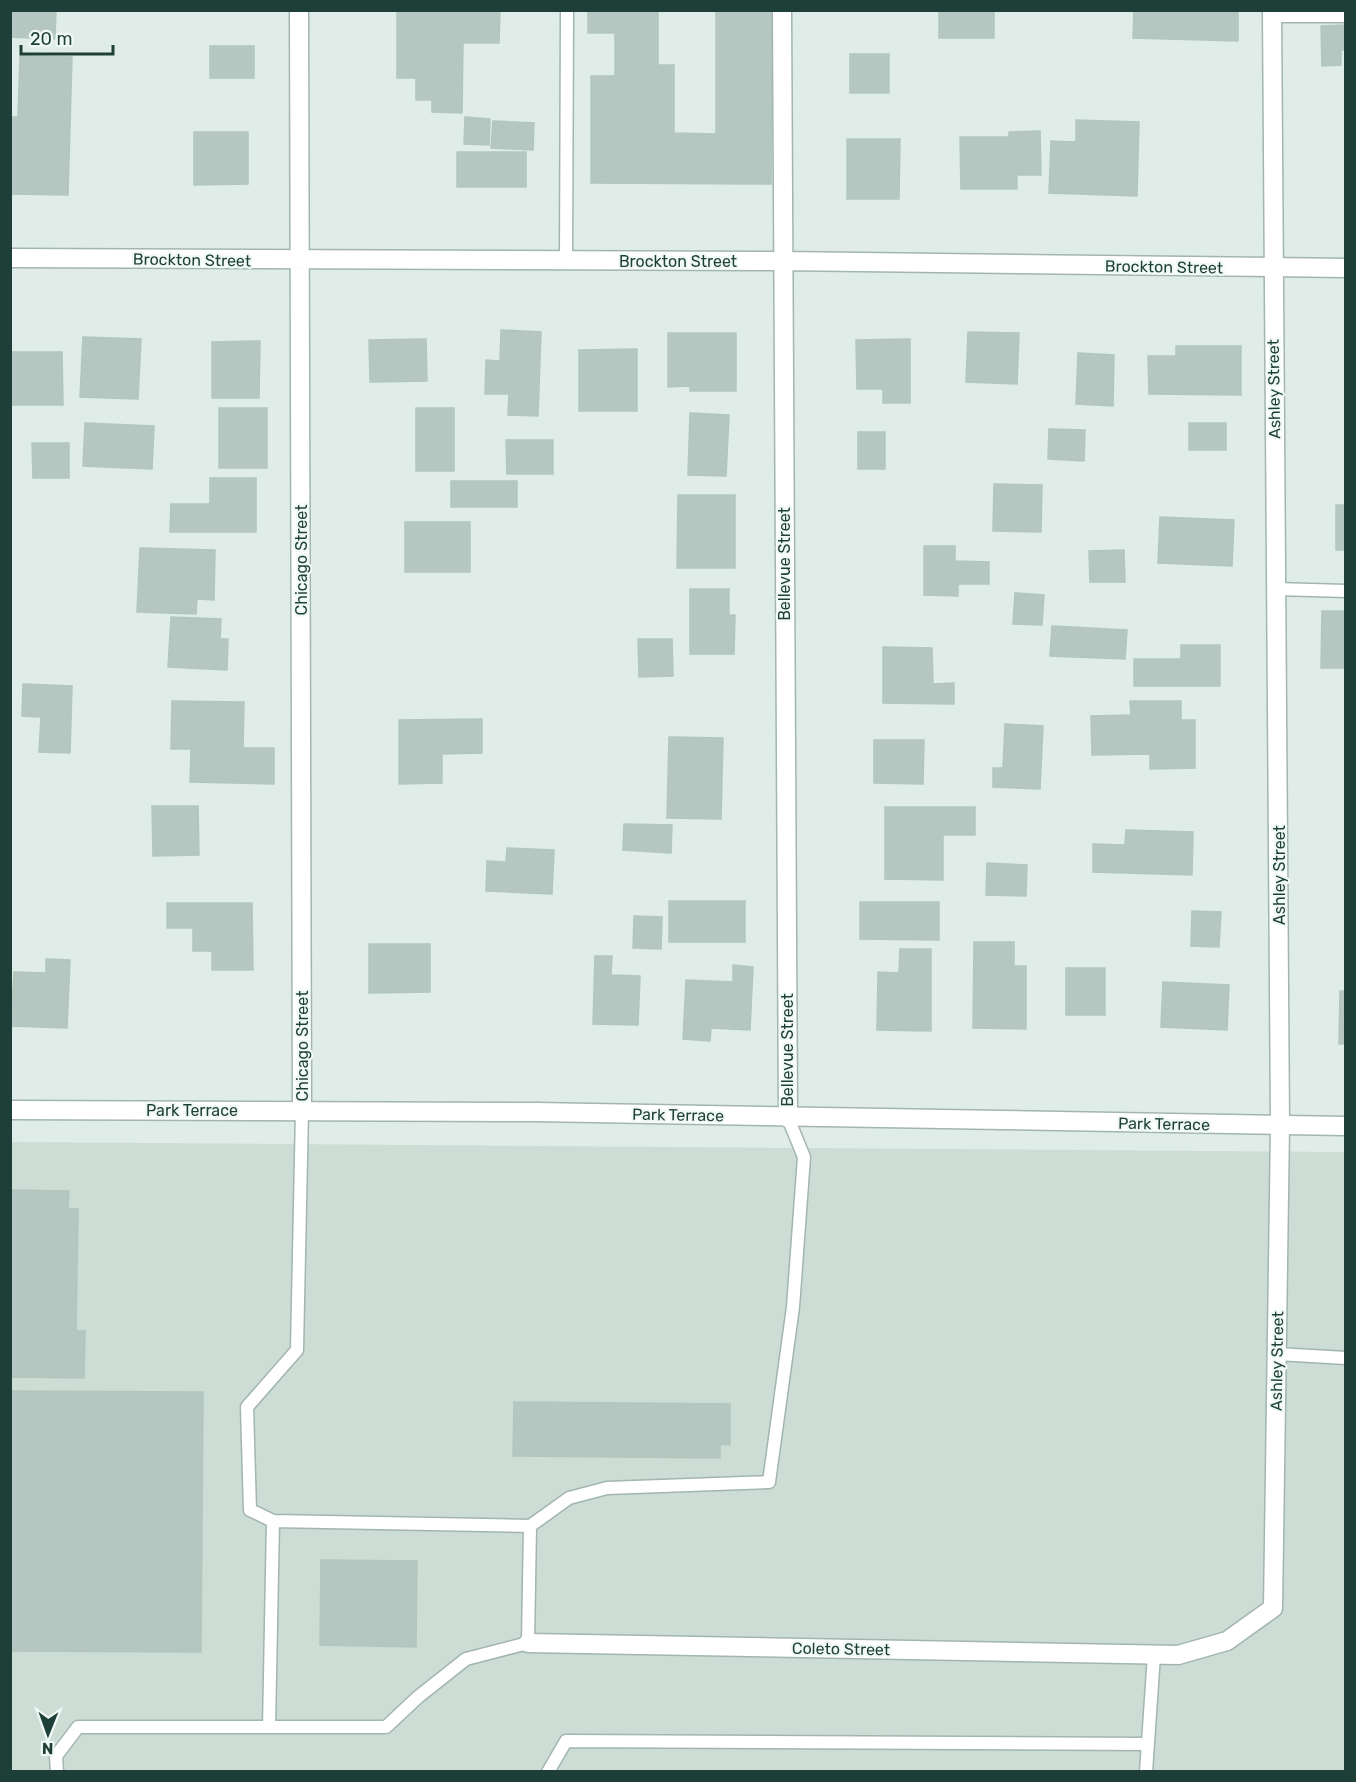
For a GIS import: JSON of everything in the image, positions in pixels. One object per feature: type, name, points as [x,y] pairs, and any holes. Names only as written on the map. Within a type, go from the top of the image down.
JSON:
[{"type":"street","name":"Chicago Street","points":[[299,10],[302,1110]]},
{"type":"street","name":"Bellevue Street","points":[[782,10],[788,1118]]},
{"type":"street","name":"Ashley Street","points":[[1154,1655],[1178,1655],[1227,1641],[1272,1608],[1281,1126],[1272,13]]},
{"type":"street","name":"Brockton Street","points":[[10,258],[301,261],[783,261],[1346,268]]},
{"type":"street","name":"Park Terrace","points":[[10,1110],[302,1110],[1346,1126]]},
{"type":"street","name":"Coleto Street","points":[[528,1643],[1154,1655]]},
{"type":"lane","points":[[566,261],[567,10]]},
{"type":"lane","points":[[1272,13],[1346,16]]},
{"type":"lane","points":[[1276,589],[1346,591]]},
{"type":"lane","points":[[302,1110],[297,1350],[247,1407],[250,1510],[273,1521],[530,1526],[569,1498],[607,1488],[769,1482],[793,1307],[804,1157],[788,1118]]},
{"type":"lane","points":[[1277,1354],[1346,1358]]},
{"type":"lane","points":[[269,1727],[273,1521]]},
{"type":"lane","points":[[57,1772],[56,1756],[78,1727],[386,1727],[418,1697],[466,1659],[528,1643],[530,1526]]},
{"type":"lane","points":[[1146,1772],[1154,1655]]},
{"type":"lane","points":[[548,1772],[566,1741],[1147,1744]]},
{"type":"shaded area","points":[[11,1142],[1345,1152],[1345,1771],[11,1772]]},
{"type":"building","points":[[10,10],[56,10],[55,39],[10,37]]},
{"type":"building","points":[[397,10],[500,10],[499,43],[463,43],[462,113],[432,112],[432,100],[416,100],[416,78],[397,78]]},
{"type":"building","points":[[588,10],[658,10],[658,65],[674,65],[674,133],[716,134],[716,10],[772,10],[771,184],[591,183],[591,76],[615,76],[615,33],[588,33]]},
{"type":"building","points":[[939,10],[994,10],[994,38],[939,38]]},
{"type":"building","points":[[1134,10],[1238,10],[1238,41],[1133,38]]},
{"type":"building","points":[[1346,25],[1346,50],[1341,50],[1341,65],[1322,66],[1321,26]]},
{"type":"building","points":[[210,46],[254,46],[254,78],[210,78]]},
{"type":"building","points":[[850,54],[889,54],[889,93],[850,93]]},
{"type":"building","points":[[20,56],[72,57],[68,195],[10,194],[10,117],[18,117]]},
{"type":"building","points":[[465,117],[490,119],[489,145],[464,144]]},
{"type":"building","points":[[1076,120],[1139,122],[1137,196],[1049,193],[1051,141],[1076,142]]},
{"type":"building","points":[[493,121],[534,123],[533,150],[491,148]]},
{"type":"building","points":[[1040,131],[1041,175],[1017,175],[1017,189],[961,189],[960,137],[1009,137],[1009,132]]},
{"type":"building","points":[[194,132],[248,132],[248,184],[194,185]]},
{"type":"building","points":[[847,139],[900,139],[899,199],[847,199]]},
{"type":"building","points":[[457,152],[526,152],[526,187],[457,187]]},
{"type":"building","points":[[501,330],[541,332],[538,416],[508,415],[509,394],[485,394],[486,360],[500,361]]},
{"type":"building","points":[[968,332],[1019,333],[1017,384],[966,382]]},
{"type":"building","points":[[668,333],[736,333],[736,391],[690,391],[690,386],[668,387]]},
{"type":"building","points":[[83,337],[141,339],[138,399],[80,397]]},
{"type":"building","points":[[426,339],[427,381],[370,382],[369,340]]},
{"type":"building","points":[[910,339],[910,403],[883,403],[883,389],[857,389],[856,340]]},
{"type":"building","points":[[260,341],[259,398],[212,398],[212,342]]},
{"type":"building","points":[[1176,346],[1241,346],[1241,395],[1149,394],[1148,356],[1176,356]]},
{"type":"building","points":[[637,349],[637,411],[579,411],[579,350]]},
{"type":"building","points":[[10,352],[62,352],[63,405],[10,405]]},
{"type":"building","points":[[1078,353],[1114,355],[1113,406],[1076,404]]},
{"type":"building","points":[[219,408],[267,408],[267,468],[219,468]]},
{"type":"building","points":[[416,408],[454,408],[454,471],[416,471]]},
{"type":"building","points":[[690,413],[729,415],[726,476],[688,475]]},
{"type":"building","points":[[85,423],[154,426],[152,469],[83,466]]},
{"type":"building","points":[[1189,423],[1226,423],[1226,450],[1189,450]]},
{"type":"building","points":[[1049,429],[1085,430],[1084,461],[1048,459]]},
{"type":"building","points":[[858,432],[885,432],[885,469],[858,469]]},
{"type":"building","points":[[506,440],[553,440],[553,474],[507,474]]},
{"type":"building","points":[[32,443],[69,443],[69,478],[33,478]]},
{"type":"building","points":[[210,478],[256,478],[256,532],[170,532],[171,504],[210,504]]},
{"type":"building","points":[[451,481],[517,481],[517,507],[451,507]]},
{"type":"building","points":[[994,484],[1042,485],[1041,532],[993,531]]},
{"type":"building","points":[[678,495],[735,495],[735,568],[677,568]]},
{"type":"building","points":[[1336,505],[1346,505],[1346,550],[1336,550]]},
{"type":"building","points":[[1160,517],[1234,520],[1232,566],[1158,563]]},
{"type":"building","points":[[405,522],[470,522],[470,572],[405,572]]},
{"type":"building","points":[[924,546],[955,546],[955,561],[989,562],[989,584],[958,584],[958,596],[924,595]]},
{"type":"building","points":[[140,548],[215,550],[214,600],[197,599],[196,614],[137,612]]},
{"type":"building","points":[[1124,550],[1125,582],[1090,582],[1089,551]]},
{"type":"building","points":[[690,589],[729,589],[729,615],[735,615],[734,654],[690,654]]},
{"type":"building","points":[[1015,593],[1044,595],[1042,625],[1013,624]]},
{"type":"building","points":[[1322,611],[1346,611],[1346,668],[1321,668]]},
{"type":"building","points":[[171,617],[221,619],[220,639],[228,639],[227,670],[168,667]]},
{"type":"building","points":[[1052,626],[1127,630],[1125,659],[1050,656]]},
{"type":"building","points":[[638,639],[672,639],[673,676],[639,677]]},
{"type":"building","points":[[1181,645],[1220,645],[1220,686],[1134,686],[1134,659],[1181,659]]},
{"type":"building","points":[[883,647],[932,648],[933,684],[954,683],[954,704],[883,703]]},
{"type":"building","points":[[23,684],[72,686],[70,753],[39,752],[41,717],[22,716]]},
{"type":"building","points":[[172,701],[244,702],[243,748],[274,748],[274,784],[190,782],[191,749],[171,749]]},
{"type":"building","points":[[1130,701],[1181,701],[1181,720],[1195,720],[1195,768],[1150,769],[1150,754],[1092,755],[1091,716],[1131,715]]},
{"type":"building","points":[[482,719],[482,753],[442,754],[442,783],[399,784],[399,720]]},
{"type":"building","points":[[1005,724],[1043,726],[1040,789],[993,787],[993,768],[1003,768]]},
{"type":"building","points":[[669,737],[723,738],[721,819],[667,818]]},
{"type":"building","points":[[874,740],[924,740],[923,784],[874,783]]},
{"type":"building","points":[[152,806],[198,806],[199,855],[153,856]]},
{"type":"building","points":[[885,807],[975,807],[975,835],[943,835],[943,880],[885,879]]},
{"type":"building","points":[[624,824],[672,825],[671,853],[623,850]]},
{"type":"building","points":[[1126,830],[1193,832],[1192,875],[1093,872],[1093,844],[1125,845]]},
{"type":"building","points":[[507,848],[554,850],[552,894],[486,891],[487,861],[506,862]]},
{"type":"building","points":[[987,863],[1027,865],[1026,896],[986,895]]},
{"type":"building","points":[[669,901],[745,901],[745,942],[669,942]]},
{"type":"building","points":[[860,902],[939,902],[939,940],[860,939]]},
{"type":"building","points":[[167,903],[252,903],[253,970],[212,970],[212,951],[193,951],[193,928],[167,928]]},
{"type":"building","points":[[1192,911],[1221,912],[1219,947],[1191,946]]},
{"type":"building","points":[[634,916],[662,917],[661,949],[633,948]]},
{"type":"building","points":[[974,942],[1014,942],[1014,966],[1026,966],[1026,1029],[973,1028]]},
{"type":"building","points":[[369,944],[430,944],[430,992],[369,993]]},
{"type":"building","points":[[900,949],[931,949],[931,1031],[877,1030],[878,972],[899,973]]},
{"type":"building","points":[[595,956],[612,956],[611,975],[640,976],[638,1025],[593,1024]]},
{"type":"building","points":[[46,959],[70,960],[67,1028],[11,1026],[14,972],[46,973]]},
{"type":"building","points":[[733,965],[753,967],[750,1030],[711,1028],[710,1041],[683,1039],[686,980],[733,982]]},
{"type":"building","points":[[1066,968],[1105,968],[1105,1015],[1066,1015]]},
{"type":"building","points":[[1163,982],[1229,985],[1227,1030],[1161,1027]]},
{"type":"building","points":[[1340,991],[1346,991],[1346,1044],[1339,1044]]},
{"type":"building","points":[[10,1190],[69,1191],[68,1209],[78,1209],[76,1331],[85,1331],[84,1378],[10,1377]]},
{"type":"building","points":[[10,1391],[203,1392],[201,1652],[10,1651]]},
{"type":"building","points":[[514,1402],[730,1404],[730,1445],[720,1444],[720,1458],[513,1456]]},
{"type":"building","points":[[321,1560],[417,1561],[416,1647],[320,1645]]}]
